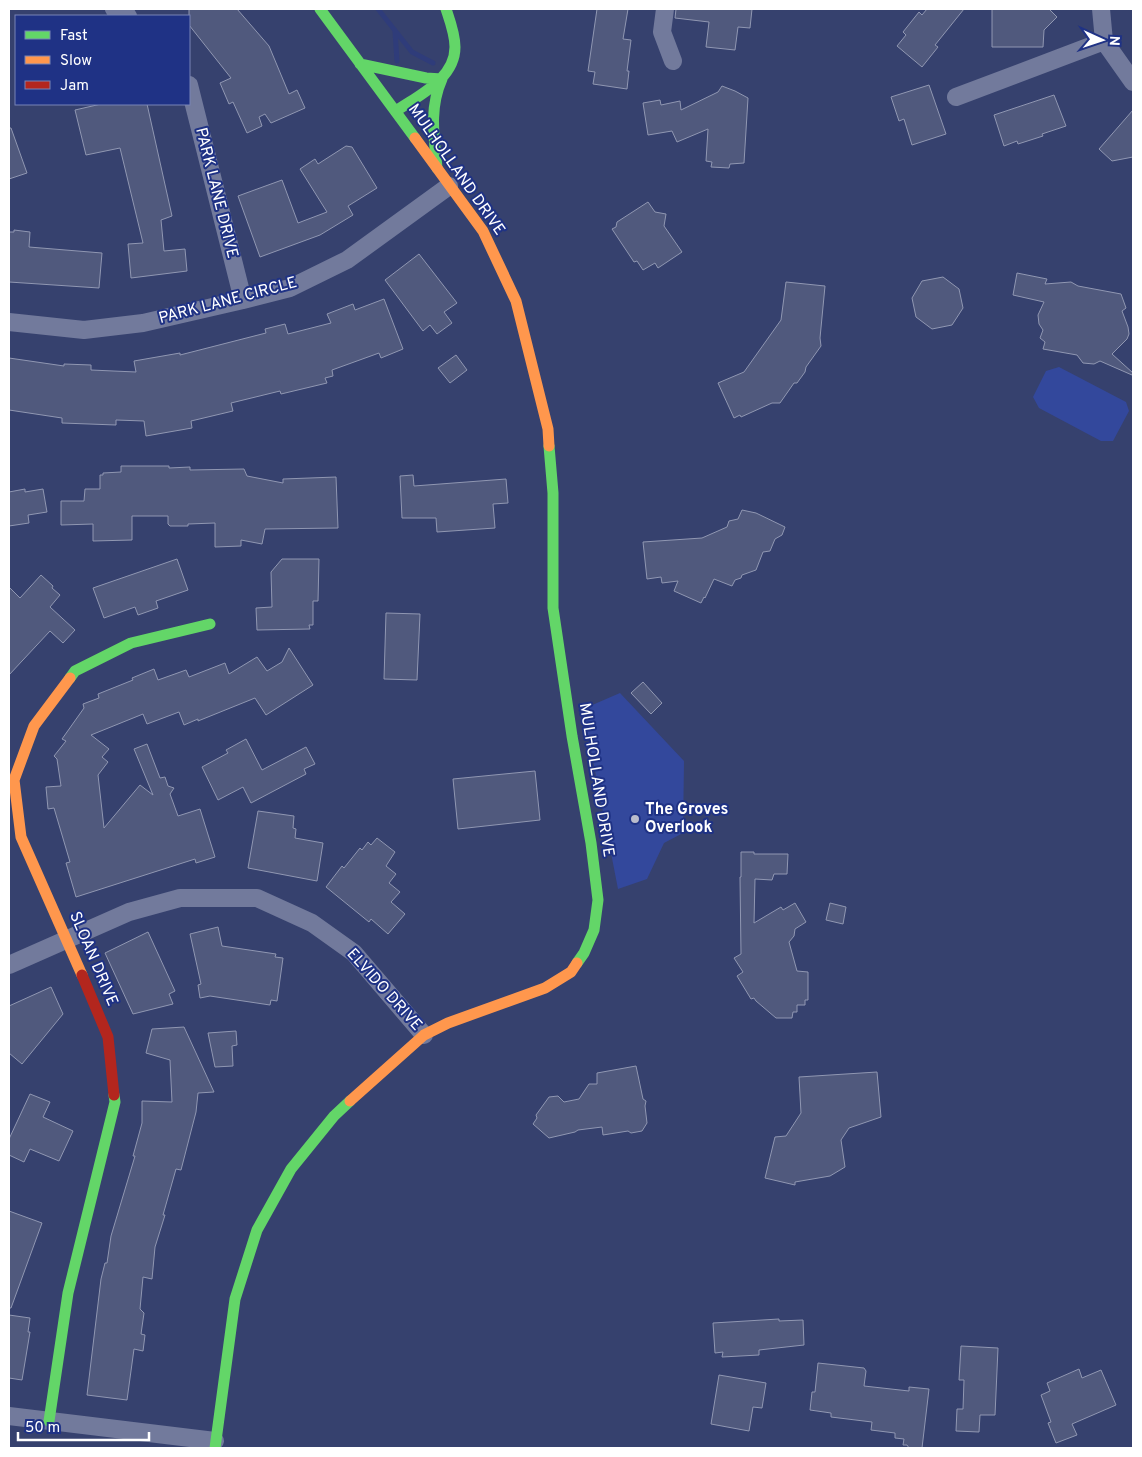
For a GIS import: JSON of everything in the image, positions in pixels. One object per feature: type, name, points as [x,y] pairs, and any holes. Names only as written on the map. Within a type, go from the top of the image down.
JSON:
[{"type":"main road","name":"MULHOLLAND DRIVE","points":[[215,1445],[235,1299],[257,1230],[291,1168],[334,1116],[424,1035],[448,1023],[545,988],[571,972],[584,953],[594,930],[598,900],[591,843],[572,736],[553,608],[552,493],[548,429],[516,301],[483,231],[320,9]]},
{"type":"main road","points":[[437,168],[433,105],[436,90],[449,70],[455,57],[456,48],[455,37],[446,9]]},
{"type":"main road","points":[[360,64],[426,78],[442,79]]},
{"type":"main road","points":[[396,111],[442,79]]},
{"type":"main road","name":"SLOAN DRIVE","points":[[50,1420],[68,1293],[115,1102],[108,1037],[21,837],[14,780],[34,726],[75,671],[131,643],[210,624]]},
{"type":"street","points":[[114,9],[126,15]]},
{"type":"street","points":[[665,9],[662,32],[673,61]]},
{"type":"street","points":[[1101,9],[1104,40],[1133,82]]},
{"type":"street","points":[[956,97],[1104,40]]},
{"type":"street","name":"PARK LANE DRIVE","points":[[190,90],[243,300]]},
{"type":"street","name":"PARK LANE CIRCLE","points":[[9,322],[84,330],[143,323],[290,288],[347,260],[449,186]]},
{"type":"street","name":"ELVIDO DRIVE","points":[[9,965],[129,912],[180,898],[257,898],[312,923],[354,953],[424,1035]]},
{"type":"street","points":[[9,1416],[50,1420],[215,1445]]},
{"type":"shaded area","points":[[1059,367],[1126,402],[1129,411],[1113,441],[1101,441],[1039,408],[1033,397],[1046,371]]},
{"type":"shaded area","points":[[620,693],[684,761],[683,833],[664,843],[647,879],[618,889],[583,709]]},
{"type":"building","points":[[189,9],[237,9],[269,46],[289,94],[297,90],[305,108],[271,123],[265,114],[259,117],[262,126],[247,133],[233,102],[229,104],[220,83],[231,78],[190,26]]},
{"type":"building","points":[[597,9],[628,9],[623,39],[631,40],[627,89],[593,84],[595,72],[588,71]]},
{"type":"building","points":[[676,9],[752,9],[750,28],[738,27],[735,50],[706,47],[709,22],[675,18]]},
{"type":"building","points":[[927,9],[964,9],[935,45],[938,47],[922,67],[897,46],[906,35],[903,32],[919,12],[922,15]]},
{"type":"building","points":[[992,9],[1049,9],[1057,17],[1044,30],[1043,47],[992,47]]},
{"type":"building","points":[[929,85],[946,134],[912,145],[904,119],[899,121],[891,97]]},
{"type":"building","points":[[722,86],[748,98],[744,163],[730,164],[729,168],[711,167],[712,162],[706,161],[708,129],[677,142],[672,131],[648,135],[643,103],[660,100],[661,105],[680,101],[681,110],[718,92]]},
{"type":"building","points":[[1054,95],[1066,126],[1042,134],[1043,136],[1018,144],[1017,141],[1004,146],[994,115]]},
{"type":"building","points":[[97,105],[147,105],[172,216],[161,220],[164,251],[185,249],[187,271],[131,278],[128,244],[143,243],[120,148],[86,155],[75,110]]},
{"type":"building","points":[[1133,110],[1133,157],[1112,161],[1099,149]]},
{"type":"building","points":[[9,128],[11,128],[27,173],[9,179]]},
{"type":"building","points":[[346,146],[352,147],[377,188],[348,206],[353,215],[320,235],[260,257],[238,196],[282,180],[298,223],[327,212],[300,169],[315,159],[318,164]]},
{"type":"building","points":[[648,202],[655,212],[666,214],[664,226],[682,252],[658,268],[655,263],[643,270],[637,261],[634,262],[612,229],[616,227],[617,222]]},
{"type":"building","points":[[14,230],[30,232],[29,247],[102,253],[99,288],[9,282],[9,232],[14,232]]},
{"type":"building","points":[[419,254],[457,303],[444,312],[452,323],[437,334],[430,325],[423,331],[385,280]]},
{"type":"building","points":[[1017,273],[1047,279],[1045,284],[1071,282],[1078,286],[1121,294],[1126,308],[1122,311],[1129,334],[1127,339],[1112,354],[1133,373],[1132,375],[1100,361],[1094,364],[1083,363],[1077,355],[1043,349],[1045,342],[1040,338],[1043,330],[1039,324],[1038,315],[1044,302],[1013,295]]},
{"type":"building","points":[[943,277],[959,289],[963,308],[952,325],[932,329],[916,317],[912,298],[922,281]]},
{"type":"building","points":[[786,282],[825,286],[820,338],[821,346],[806,367],[805,372],[797,383],[794,383],[780,403],[772,403],[741,417],[740,415],[734,418],[718,383],[744,372],[781,320]]},
{"type":"building","points":[[384,299],[403,349],[381,358],[379,353],[332,370],[333,376],[325,378],[327,383],[281,394],[280,391],[231,403],[233,411],[191,421],[192,428],[146,436],[144,421],[116,420],[116,425],[62,423],[62,418],[9,410],[9,358],[64,366],[64,364],[91,365],[91,370],[136,372],[134,361],[180,353],[180,355],[266,333],[265,329],[285,324],[288,334],[331,323],[327,314],[353,304],[355,310]]},
{"type":"building","points":[[456,355],[467,370],[450,383],[438,368]]},
{"type":"building","points":[[121,466],[190,467],[190,470],[244,469],[247,476],[283,483],[283,479],[336,477],[338,528],[265,529],[262,544],[241,540],[241,546],[215,547],[215,523],[170,526],[168,524],[168,516],[132,516],[132,540],[93,541],[93,524],[61,525],[61,501],[84,501],[85,489],[100,489],[100,475],[103,475],[103,473],[121,472]]},
{"type":"building","points":[[413,475],[414,486],[506,479],[508,503],[493,504],[495,528],[437,532],[436,518],[402,518],[400,476]]},
{"type":"building","points":[[25,489],[25,492],[43,489],[47,512],[28,515],[29,523],[9,526],[9,492]]},
{"type":"building","points":[[742,510],[756,513],[785,527],[782,535],[775,539],[770,551],[763,552],[756,570],[742,575],[741,578],[735,580],[732,586],[714,579],[701,603],[674,591],[678,581],[662,583],[661,577],[647,579],[643,542],[702,538],[727,527],[729,521],[738,519]]},
{"type":"building","points":[[177,559],[188,590],[156,601],[158,608],[138,615],[135,607],[104,618],[93,588]]},
{"type":"building","points":[[282,559],[319,559],[318,601],[313,601],[313,625],[309,625],[310,629],[257,630],[256,608],[272,607],[271,572]]},
{"type":"building","points":[[41,575],[60,595],[50,607],[75,630],[63,643],[50,631],[9,675],[9,587],[20,598]]},
{"type":"building","points":[[386,613],[420,614],[417,680],[384,679]]},
{"type":"building","points":[[289,648],[313,685],[266,715],[255,698],[184,725],[179,712],[147,724],[143,714],[91,735],[109,749],[102,757],[108,762],[98,775],[104,828],[140,785],[153,795],[134,749],[147,744],[160,778],[165,777],[168,786],[174,788],[170,794],[178,816],[200,809],[215,857],[196,863],[195,859],[76,897],[66,863],[70,862],[54,808],[48,809],[46,787],[61,786],[57,759],[54,756],[66,741],[62,739],[84,708],[83,704],[99,698],[98,694],[154,669],[158,680],[186,670],[189,677],[225,663],[229,674],[257,657],[267,671],[282,662]]},
{"type":"building","points":[[643,682],[662,703],[651,714],[631,693]]},
{"type":"building","points":[[246,739],[262,770],[306,747],[315,764],[304,769],[306,774],[251,803],[243,787],[218,800],[202,767],[228,753],[226,750]]},
{"type":"building","points":[[535,771],[540,820],[458,829],[453,779]]},
{"type":"building","points":[[258,811],[294,816],[293,828],[296,829],[295,838],[323,843],[317,881],[248,868]]},
{"type":"building","points":[[377,838],[395,852],[386,866],[396,874],[389,883],[400,892],[391,902],[405,914],[388,934],[371,919],[369,922],[326,887],[342,866],[344,868],[360,848],[362,850],[368,842],[371,845]]},
{"type":"building","points":[[741,852],[788,854],[787,874],[774,874],[772,880],[755,879],[754,923],[781,907],[783,910],[795,903],[806,922],[795,929],[794,936],[789,942],[797,971],[808,972],[808,1000],[805,1000],[805,1005],[797,1005],[797,1012],[793,1012],[792,1018],[776,1018],[754,998],[751,999],[737,976],[743,972],[734,958],[741,954]]},
{"type":"building","points":[[830,903],[846,907],[843,924],[826,920]]},
{"type":"building","points":[[218,927],[222,946],[276,954],[275,957],[283,958],[277,1001],[271,1000],[270,1005],[210,996],[200,998],[198,985],[201,984],[190,934]]},
{"type":"building","points":[[148,932],[175,991],[169,994],[173,1004],[133,1014],[105,953]]},
{"type":"building","points":[[51,987],[63,1014],[22,1064],[9,1053],[9,1006]]},
{"type":"building","points":[[184,1027],[214,1092],[198,1093],[196,1112],[181,1170],[176,1169],[155,1247],[152,1279],[143,1277],[140,1309],[144,1313],[141,1334],[145,1335],[143,1351],[134,1349],[127,1400],[87,1395],[101,1279],[105,1263],[107,1263],[111,1236],[135,1156],[133,1156],[142,1123],[142,1101],[172,1102],[170,1060],[146,1053],[152,1029]]},
{"type":"building","points":[[236,1031],[237,1045],[232,1046],[233,1066],[215,1067],[208,1033]]},
{"type":"building","points":[[636,1066],[643,1099],[646,1101],[647,1123],[642,1131],[603,1135],[602,1127],[578,1130],[549,1138],[533,1124],[537,1118],[536,1115],[549,1097],[558,1096],[564,1102],[579,1099],[589,1084],[597,1084],[597,1073]]},
{"type":"building","points":[[877,1072],[881,1117],[849,1128],[841,1140],[845,1167],[830,1176],[795,1182],[795,1185],[765,1178],[775,1137],[786,1136],[801,1113],[799,1077]]},
{"type":"building","points":[[30,1094],[50,1102],[43,1117],[73,1131],[59,1161],[30,1149],[24,1162],[9,1155],[9,1139]]},
{"type":"building","points":[[9,1211],[42,1223],[11,1308],[9,1308]]},
{"type":"building","points":[[9,1315],[30,1318],[28,1332],[30,1332],[22,1380],[9,1378]]},
{"type":"building","points":[[779,1319],[779,1321],[803,1320],[804,1345],[759,1350],[759,1355],[722,1357],[723,1352],[715,1353],[713,1323]]},
{"type":"building","points":[[961,1346],[998,1348],[995,1415],[980,1415],[979,1432],[956,1431],[957,1409],[963,1409],[964,1380],[959,1380]]},
{"type":"building","points":[[818,1363],[864,1368],[866,1371],[864,1386],[909,1391],[909,1387],[929,1389],[922,1448],[909,1448],[907,1445],[903,1445],[904,1439],[895,1438],[895,1433],[871,1430],[872,1422],[831,1417],[831,1413],[810,1410],[812,1392],[815,1392]]},
{"type":"building","points":[[1079,1369],[1082,1378],[1101,1370],[1116,1405],[1072,1424],[1077,1435],[1056,1443],[1048,1423],[1051,1422],[1041,1395],[1050,1391],[1047,1383]]},
{"type":"building","points":[[719,1375],[766,1383],[762,1408],[753,1407],[749,1431],[711,1424]]},
{"type":"waterway","points":[[378,9],[412,52],[433,63]]},
{"type":"waterway","points":[[395,31],[397,61]]},
{"type":"traffic: fast","points":[[320,9],[415,138]]},
{"type":"traffic: fast","points":[[396,111],[434,85],[449,68],[453,58],[455,42],[446,9]]},
{"type":"traffic: fast","points":[[360,64],[426,78],[442,79],[435,101],[433,123],[437,168]]},
{"type":"traffic: fast","points":[[549,446],[553,493],[553,608],[572,736],[591,843],[598,900],[594,930],[584,953],[577,963]]},
{"type":"traffic: fast","points":[[70,678],[75,671],[131,643],[210,624]]},
{"type":"traffic: fast","points":[[49,1421],[68,1293],[115,1102],[114,1095]]},
{"type":"traffic: fast","points":[[215,1448],[235,1299],[257,1230],[291,1169],[334,1116],[350,1101]]},
{"type":"traffic: slow","points":[[415,138],[483,231],[516,301],[548,429],[549,446]]},
{"type":"traffic: slow","points":[[70,678],[34,726],[14,780],[21,837],[82,975]]},
{"type":"traffic: slow","points":[[350,1101],[424,1035],[448,1023],[545,988],[571,972],[577,963]]},
{"type":"traffic: jam","points":[[82,975],[108,1037],[114,1095]]},
{"type":"place","name":"The Groves Overlook","points":[[635,819]]}]
